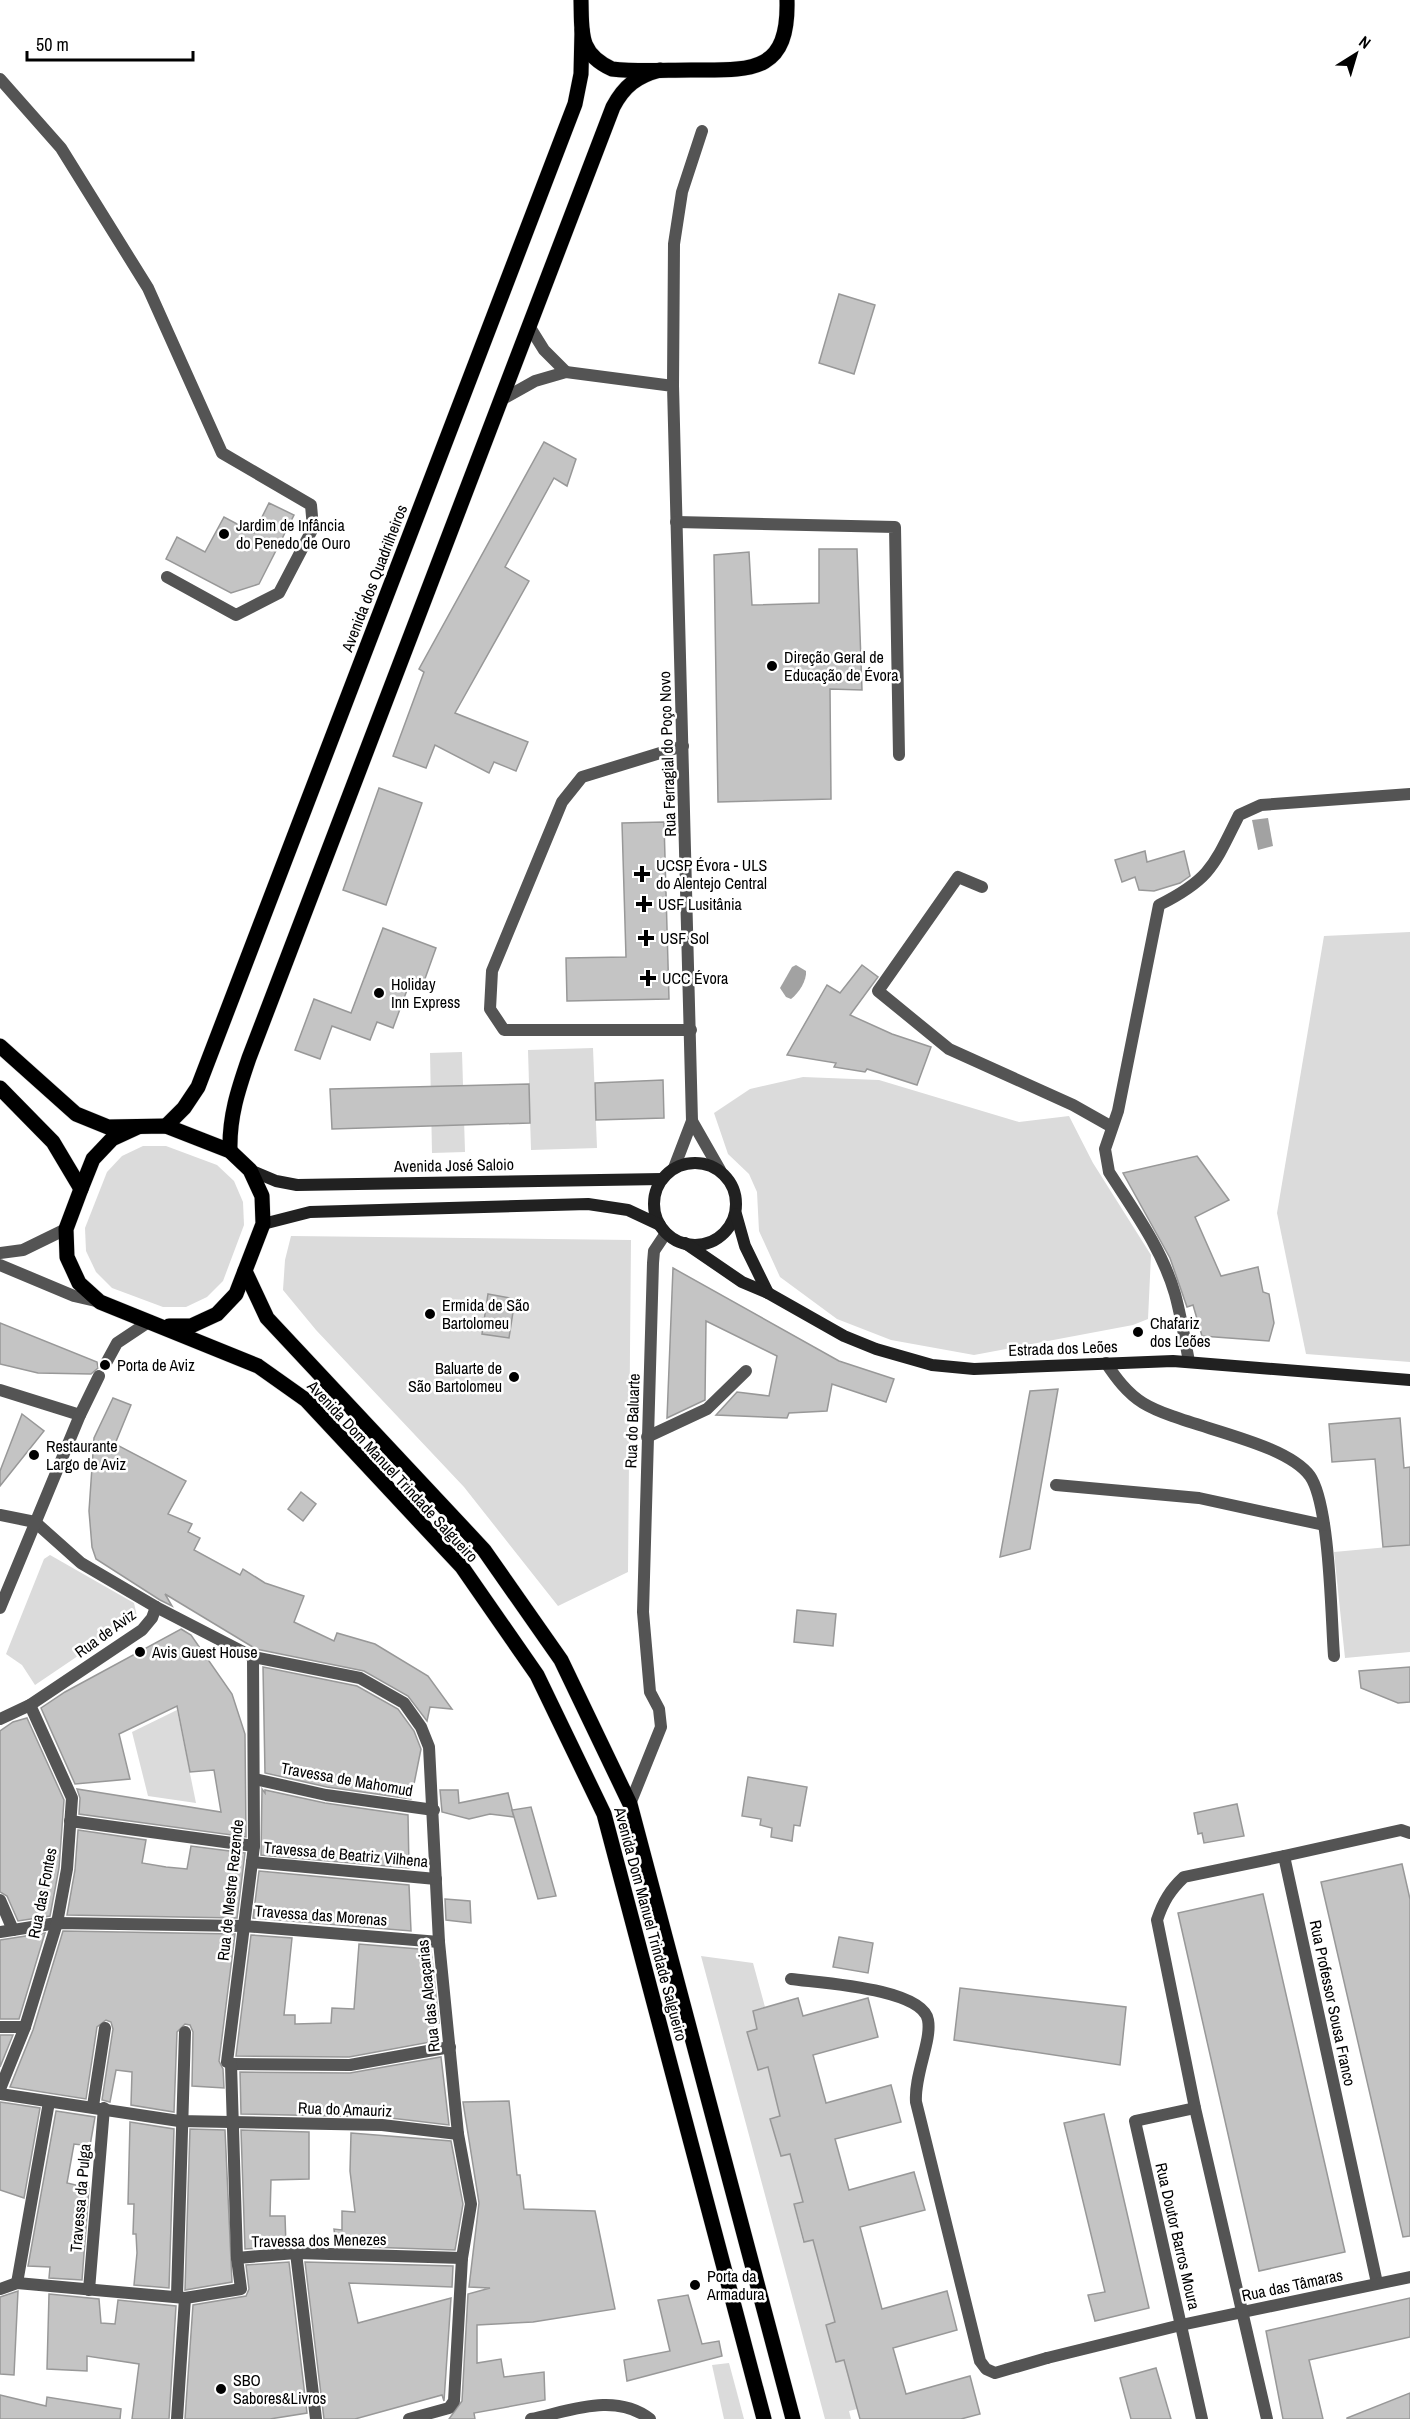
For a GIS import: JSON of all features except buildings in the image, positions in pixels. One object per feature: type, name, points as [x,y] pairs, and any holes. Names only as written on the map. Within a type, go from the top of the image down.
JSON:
[{"type":"main road","name":"Avenida dos Quadrilheiros","points":[[166,1126],[184,1108],[198,1087],[575,104],[581,74],[581,0]]},
{"type":"main road","points":[[582,30],[590,54],[599,63],[612,69],[736,70],[759,65],[776,51],[788,24],[787,0]]},
{"type":"main road","points":[[230,1151],[229,1126],[234,1101],[619,95],[639,77],[660,70]]},
{"type":"main road","points":[[0,1046],[76,1114],[108,1127],[138,1127]]},
{"type":"main road","points":[[0,1088],[52,1142],[81,1190]]},
{"type":"main road","name":"Avenida Dom Manuel Trindade Salgueiro","points":[[156,1324],[191,1326],[217,1314],[236,1294],[263,1224],[262,1196],[250,1170],[230,1151],[166,1126],[138,1127],[112,1139],[93,1159],[66,1229],[67,1257],[79,1283],[100,1302],[258,1366],[306,1400],[462,1567],[537,1675],[604,1814],[764,2419]]},
{"type":"main road","points":[[663,1229],[655,1201],[655,1193],[662,1179],[674,1168],[690,1162],[706,1163],[720,1170],[731,1183],[736,1198],[736,1214],[745,1246],[768,1293]]},
{"type":"main road","name":"Avenida José Saloio","points":[[250,1170],[276,1181],[297,1185],[662,1179]]},
{"type":"main road","points":[[263,1224],[310,1212],[588,1204],[628,1210],[685,1244],[701,1245],[717,1239],[729,1228],[736,1214]]},
{"type":"main road","name":"Estrada dos Leões","points":[[685,1244],[742,1282],[768,1293],[844,1336],[876,1349],[932,1365],[974,1369],[1190,1362],[1410,1380]]},
{"type":"main road","name":"Avenida Dom Manuel Trindade Salgueiro","points":[[245,1271],[267,1318],[484,1550],[561,1660],[630,1804],[793,2419]]},
{"type":"street","points":[[0,79],[61,148],[148,288],[222,453],[311,505],[313,528],[279,593],[236,615],[167,577]]},
{"type":"street","name":"Rua Ferragial do Poço Novo","points":[[692,1121],[673,387],[674,244],[682,192],[702,131]]},
{"type":"street","points":[[529,326],[544,350],[566,372]]},
{"type":"street","points":[[501,400],[535,381],[566,372],[673,387]]},
{"type":"street","points":[[676,522],[895,527],[900,755]]},
{"type":"street","points":[[683,746],[582,777],[572,786],[562,802],[492,970],[490,1009],[504,1030],[691,1029]]},
{"type":"street","points":[[1190,1362],[1175,1293],[1151,1238],[1109,1172],[1105,1149],[1112,1127],[1159,905],[1190,890],[1213,868],[1239,815],[1261,806],[1410,794]]},
{"type":"street","points":[[982,887],[958,876],[878,992],[949,1049],[1073,1105],[1112,1127]]},
{"type":"street","points":[[674,1168],[692,1121]]},
{"type":"street","points":[[692,1121],[720,1170]]},
{"type":"street","points":[[0,1253],[23,1250],[66,1229]]},
{"type":"street","name":"Rua do Baluarte","points":[[630,1804],[662,1727],[659,1708],[651,1692],[644,1612],[653,1263],[654,1251],[663,1229]]},
{"type":"street","points":[[0,1264],[74,1296],[100,1302]]},
{"type":"street","points":[[105,1365],[117,1343],[156,1324]]},
{"type":"street","points":[[1106,1363],[1119,1383],[1143,1403],[1282,1455],[1310,1475],[1322,1504],[1334,1656]]},
{"type":"street","points":[[648,1437],[707,1409],[746,1371]]},
{"type":"street","points":[[0,1608],[80,1414],[99,1376]]},
{"type":"street","points":[[0,1390],[80,1414]]},
{"type":"street","points":[[1056,1485],[1199,1498],[1324,1525]]},
{"type":"street","points":[[0,1515],[35,1522]]},
{"type":"street","name":"Rua de Aviz","points":[[0,1719],[30,1705],[142,1630],[152,1618],[156,1606],[81,1563],[35,1522]]},
{"type":"street","name":"Rua das Alcaçarias","points":[[156,1606],[253,1657],[360,1678],[404,1703],[421,1727],[429,1747],[439,1942],[458,2134],[471,2205],[462,2258],[454,2401],[449,2408],[409,2419]]},
{"type":"street","name":"Rua de Mestre Rezende","points":[[237,2258],[231,2123],[231,2064],[227,2062],[254,1845],[253,1657]]},
{"type":"street","name":"Rua das Fontes","points":[[0,2089],[24,2027],[57,1923],[67,1869],[72,1798],[30,1705]]},
{"type":"street","name":"Travessa de Mahomud","points":[[255,1779],[326,1795],[434,1810]]},
{"type":"street","points":[[70,1821],[254,1845]]},
{"type":"street","points":[[1267,2419],[1195,2108],[1158,1920],[1163,1904],[1173,1887],[1184,1877],[1401,1830],[1410,1833]]},
{"type":"street","name":"Rua Professor Sousa Franco","points":[[1284,1856],[1377,2283]]},
{"type":"street","name":"Travessa de Beatriz Vilhena","points":[[252,1862],[436,1879]]},
{"type":"street","points":[[0,1900],[13,1930]]},
{"type":"street","name":"Travessa das Morenas","points":[[0,1932],[57,1923],[244,1926],[439,1942]]},
{"type":"street","name":"Rua das Tâmaras","points":[[791,1979],[898,1995],[915,2002],[928,2019],[928,2030],[916,2080],[916,2102],[980,2361],[986,2369],[995,2373],[1181,2325],[1410,2277]]},
{"type":"street","points":[[0,2028],[24,2027]]},
{"type":"street","name":"Travessa da Pulga","points":[[89,2290],[105,2028]]},
{"type":"street","points":[[177,2419],[185,2032]]},
{"type":"street","points":[[231,2064],[350,2066],[450,2048]]},
{"type":"street","points":[[0,2094],[99,2107],[183,2122]]},
{"type":"street","points":[[17,2283],[48,2102]]},
{"type":"street","name":"Rua Doutor Barros Moura","points":[[1195,2108],[1135,2121],[1202,2419]]},
{"type":"street","name":"Rua do Amauriz","points":[[183,2122],[382,2125],[458,2134]]},
{"type":"street","points":[[296,2253],[316,2419]]},
{"type":"street","name":"Travessa dos Menezes","points":[[0,2289],[17,2283],[181,2296],[241,2289],[237,2258],[296,2253],[462,2258]]},
{"type":"street","points":[[531,2419],[615,2404],[639,2410],[650,2419]]},
{"type":"shaded area","points":[[1268,818],[1273,846],[1258,850],[1252,820]]},
{"type":"shaded area","points":[[1410,932],[1410,1362],[1306,1354],[1277,1213],[1324,936]]},
{"type":"shaded area","points":[[796,965],[806,971],[806,975],[802,986],[791,999],[786,997],[780,988],[792,967]]},
{"type":"shaded area","points":[[593,1048],[597,1148],[531,1150],[528,1050]]},
{"type":"shaded area","points":[[462,1052],[465,1152],[432,1153],[430,1053]]},
{"type":"shaded area","points":[[803,1077],[879,1080],[1019,1122],[1069,1116],[1093,1163],[1151,1255],[1148,1319],[1133,1325],[974,1355],[891,1340],[837,1319],[780,1277],[759,1231],[757,1192],[749,1174],[728,1154],[714,1113],[750,1089]]},
{"type":"shaded area","points":[[143,1146],[166,1146],[217,1165],[234,1181],[243,1202],[244,1225],[223,1281],[207,1297],[186,1307],[163,1307],[112,1288],[96,1272],[86,1251],[85,1228],[107,1172],[122,1156]]},
{"type":"shaded area","points":[[291,1236],[631,1240],[628,1572],[558,1606],[464,1487],[316,1330],[283,1290],[285,1260]]},
{"type":"shaded area","points":[[1410,1545],[1410,1652],[1345,1658],[1334,1552]]},
{"type":"shaded area","points":[[50,1555],[134,1603],[137,1616],[35,1685],[22,1665],[6,1654],[44,1559]]},
{"type":"shaded area","points":[[177,1710],[196,1803],[148,1796],[132,1732]]},
{"type":"shaded area","points":[[701,1956],[753,1963],[765,2007],[753,2011],[757,2029],[747,2032],[758,2069],[768,2067],[780,2116],[770,2119],[781,2155],[790,2154],[803,2202],[794,2205],[803,2242],[813,2240],[835,2322],[826,2325],[836,2362],[844,2360],[857,2409],[849,2411],[851,2419],[825,2419]]},
{"type":"shaded area","points":[[729,2363],[744,2419],[724,2419],[712,2365]]},
{"type":"place","name":"Jardim de Infância do Penedo de Ouro","points":[[224,534]]},
{"type":"place","name":"Direção Geral de Educação de Évora","points":[[772,666]]},
{"type":"place","name":"UCSP Évora - ULS do Alentejo Central","points":[[642,874]]},
{"type":"place","name":"USF Lusitânia","points":[[644,904]]},
{"type":"place","name":"USF Sol","points":[[646,938]]},
{"type":"place","name":"UCC Évora","points":[[648,978]]},
{"type":"place","name":"Holiday Inn Express","points":[[379,993]]},
{"type":"place","name":"Ermida de São Bartolomeu","points":[[430,1314]]},
{"type":"place","name":"Chafariz dos Leões","points":[[1138,1332]]},
{"type":"place","name":"Porta de Aviz","points":[[105,1365]]},
{"type":"place","name":"Baluarte de São Bartolomeu","points":[[514,1377]]},
{"type":"place","name":"Restaurante Largo de Aviz","points":[[34,1455]]},
{"type":"place","name":"Avis Guest House","points":[[140,1652]]},
{"type":"place","name":"Porta da Armadura","points":[[695,2285]]},
{"type":"place","name":"SBO Sabores&Livros","points":[[221,2389]]}]
